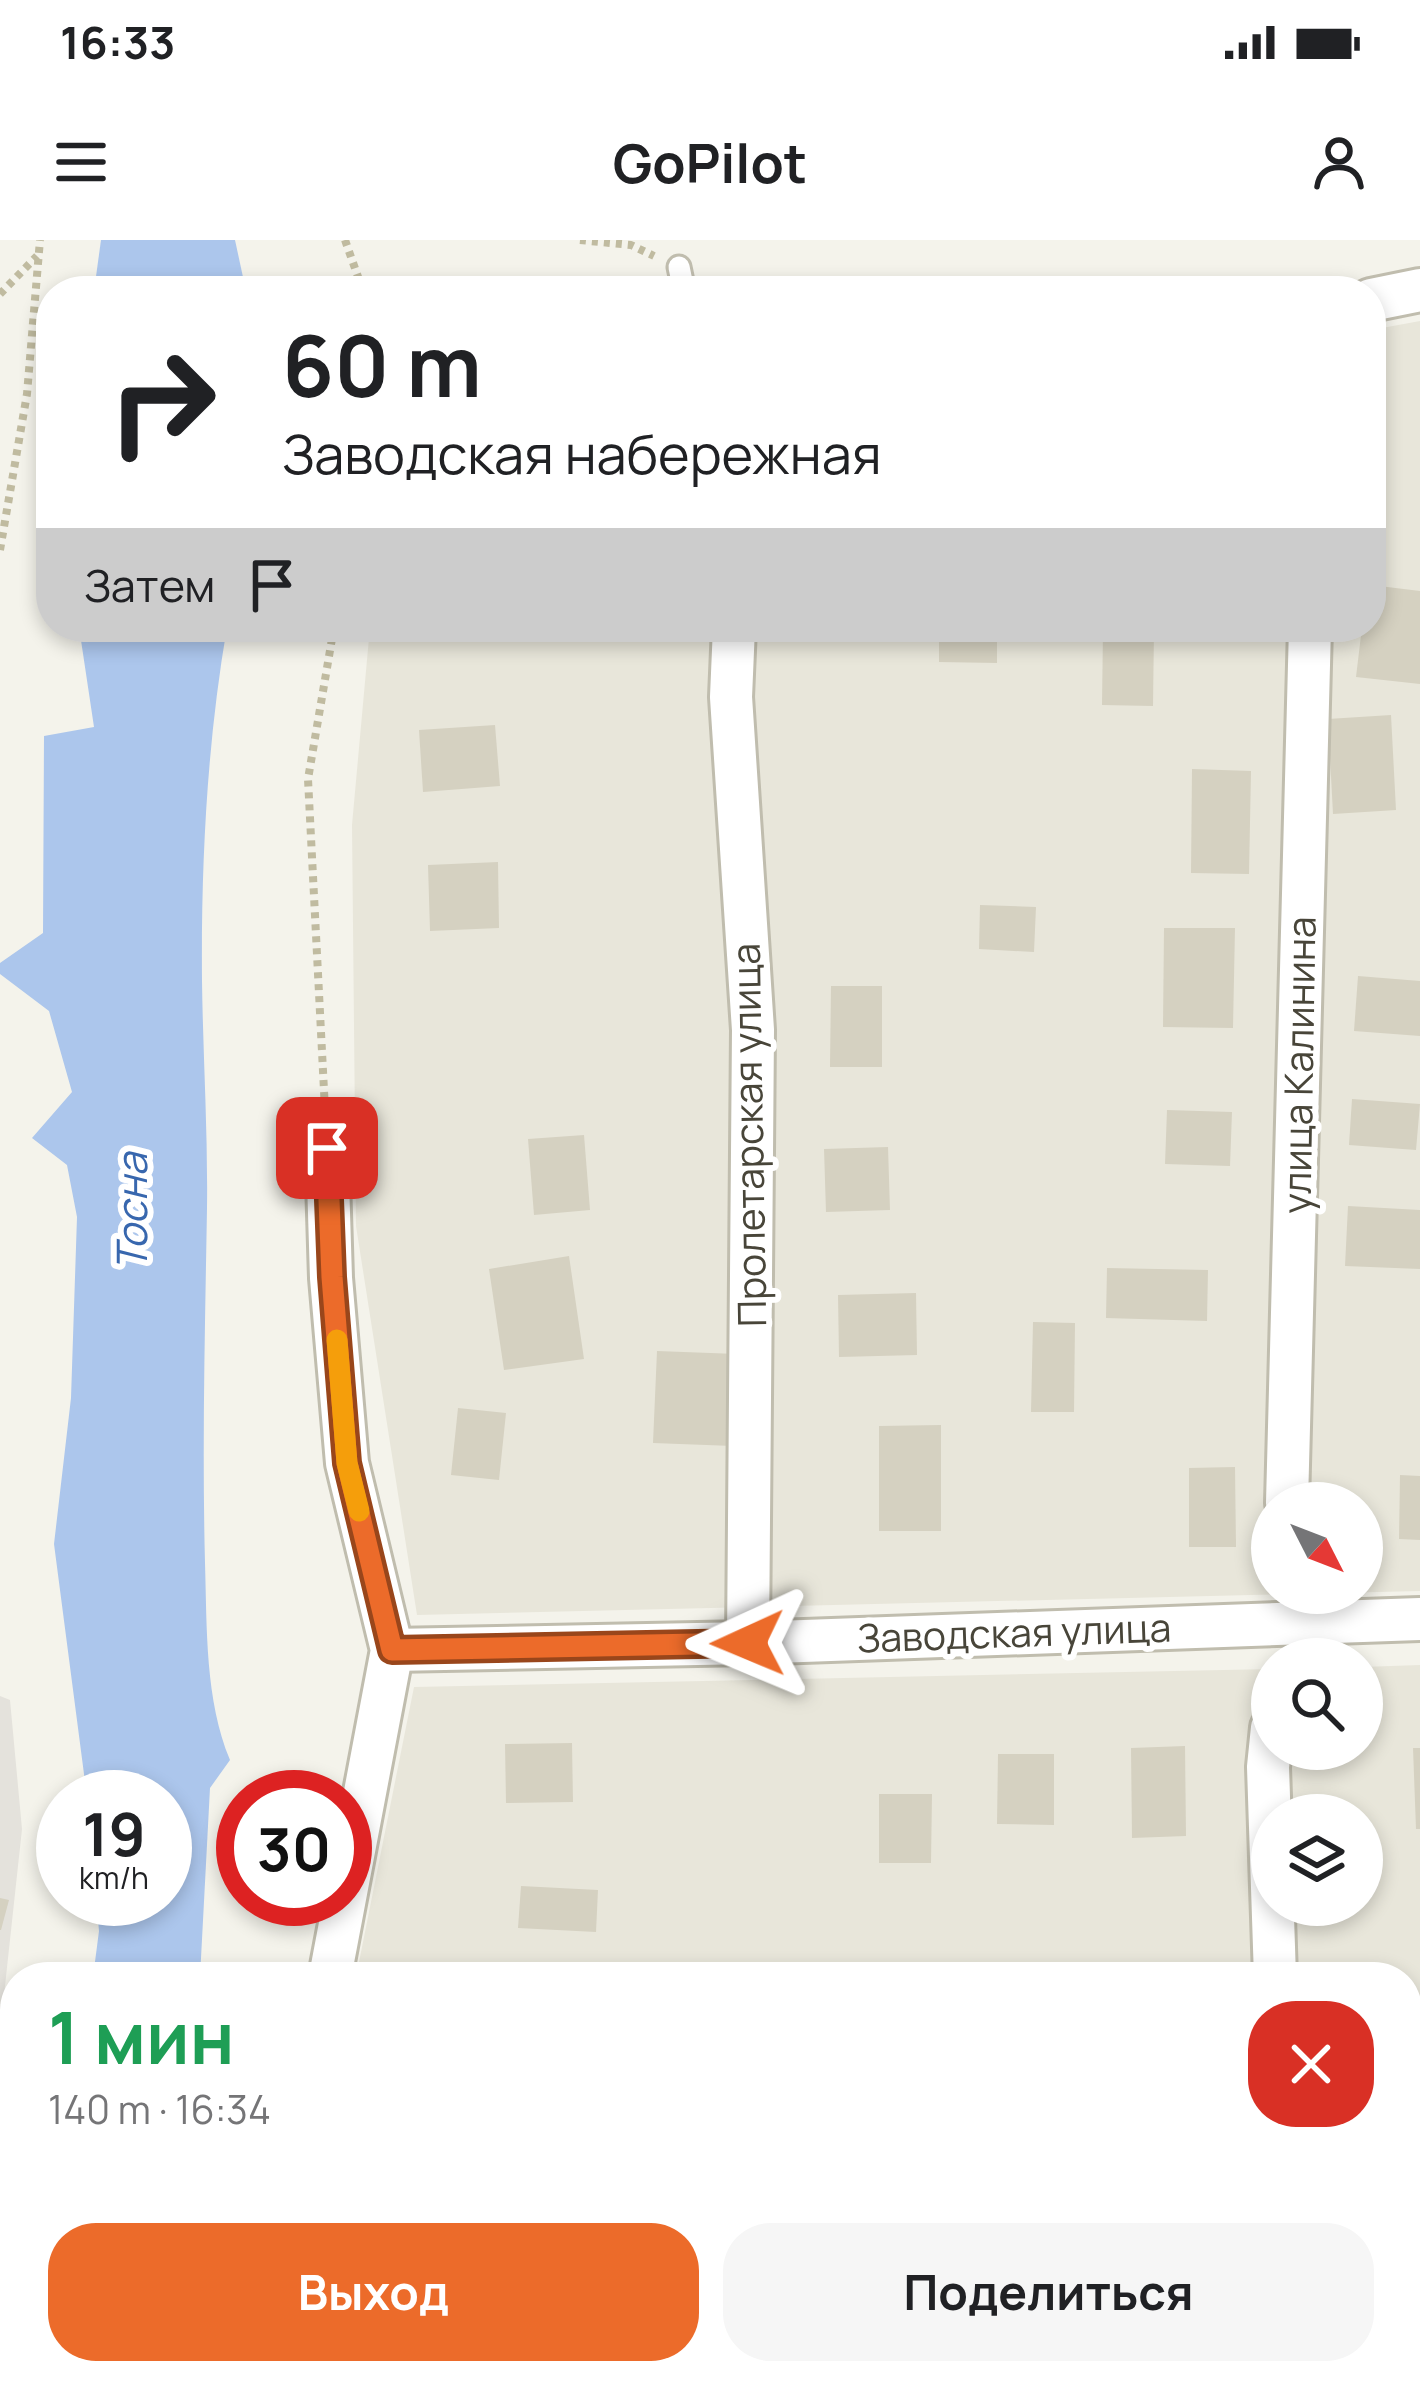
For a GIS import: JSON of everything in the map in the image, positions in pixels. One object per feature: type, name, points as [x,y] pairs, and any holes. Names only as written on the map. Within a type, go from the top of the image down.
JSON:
[{"type":"street","points":[[1386,297],[1420,290]]},
{"type":"street","name":"Пролетарская улица","points":[[733,642],[731,697],[753,1030],[748,1643]]},
{"type":"street","name":"улица Калинина","points":[[1288,1482],[1310,642]]},
{"type":"street","points":[[327,1148],[347,1463],[392,1650],[333,1962]]},
{"type":"street","name":"Заводская улица","points":[[392,1650],[748,1643],[1420,1619]]},
{"type":"street","points":[[1268,1770],[1274,1962]]},
{"type":"lane","points":[[679,267],[681,276]]},
{"type":"path","points":[[36,276],[40,240]]},
{"type":"path","points":[[345,240],[358,276]]},
{"type":"path","points":[[580,240],[631,245],[679,267]]},
{"type":"path","points":[[0,294],[38,255]]},
{"type":"path","points":[[0,550],[27,394],[36,280]]},
{"type":"path","points":[[327,1148],[308,779],[331,642]]},
{"type":"shaded area","points":[[1420,321],[1420,1591],[1383,1592],[1383,1482],[1251,1482],[1251,1595],[417,1615],[356,1226],[352,825],[369,642],[1386,642],[1386,327]]},
{"type":"shaded area","points":[[1420,1665],[1420,1962],[359,1962],[366,1926],[372,1926],[372,1897],[414,1687],[1251,1669],[1251,1770],[1383,1770],[1383,1666]]},
{"type":"shaded area","points":[[0,1696],[10,1700],[22,1829],[8,1962],[0,1962]]},
{"type":"water","points":[[101,240],[235,240],[243,276],[96,276]]},
{"type":"water","name":"Тосна","points":[[81,642],[225,642],[207,803],[203,892],[204,1430],[209,1664],[216,1713],[230,1760],[223,1770],[216,1770],[210,1788],[201,1962],[95,1962],[99,1926],[192,1926],[192,1770],[83,1770],[54,1544],[71,1398],[77,1217],[67,1165],[32,1138],[72,1092],[49,1011],[0,974],[0,963],[43,933],[44,736],[94,727]]},
{"type":"building","points":[[1386,587],[1420,591],[1420,684],[1356,677],[1360,642],[1386,642]]},
{"type":"building","points":[[939,642],[997,642],[997,663],[939,662]]},
{"type":"building","points":[[1103,642],[1154,642],[1153,706],[1102,705]]},
{"type":"building","points":[[1391,715],[1396,810],[1333,814],[1328,719]]},
{"type":"building","points":[[495,725],[500,786],[423,792],[419,730]]},
{"type":"building","points":[[1192,769],[1251,771],[1249,874],[1191,873]]},
{"type":"building","points":[[498,862],[499,928],[430,931],[428,865]]},
{"type":"building","points":[[980,905],[1036,907],[1034,952],[979,949]]},
{"type":"building","points":[[1164,928],[1235,928],[1233,1028],[1163,1027]]},
{"type":"building","points":[[1358,976],[1420,981],[1420,1036],[1354,1031]]},
{"type":"building","points":[[831,986],[882,986],[882,1067],[830,1067]]},
{"type":"building","points":[[1352,1099],[1420,1104],[1416,1150],[1349,1145]]},
{"type":"building","points":[[1167,1110],[1232,1112],[1230,1166],[1165,1164]]},
{"type":"building","points":[[584,1135],[590,1210],[534,1215],[528,1139]]},
{"type":"building","points":[[888,1147],[890,1210],[826,1212],[824,1149]]},
{"type":"building","points":[[1348,1206],[1420,1210],[1420,1269],[1345,1266]]},
{"type":"building","points":[[569,1256],[584,1359],[504,1370],[489,1269]]},
{"type":"building","points":[[1107,1268],[1208,1270],[1207,1321],[1106,1318]]},
{"type":"building","points":[[916,1293],[917,1355],[839,1357],[838,1295]]},
{"type":"building","points":[[1033,1322],[1075,1323],[1074,1412],[1031,1412]]},
{"type":"building","points":[[657,1351],[737,1354],[733,1446],[653,1443]]},
{"type":"building","points":[[458,1408],[506,1413],[499,1480],[451,1475]]},
{"type":"building","points":[[941,1425],[941,1531],[879,1531],[879,1426]]},
{"type":"building","points":[[1235,1467],[1236,1547],[1189,1547],[1189,1468]]},
{"type":"building","points":[[1400,1475],[1420,1476],[1420,1540],[1399,1539]]},
{"type":"building","points":[[572,1743],[573,1802],[506,1803],[505,1744]]},
{"type":"building","points":[[1185,1746],[1186,1836],[1132,1838],[1131,1748]]},
{"type":"building","points":[[1413,1748],[1420,1748],[1420,1829],[1416,1829]]},
{"type":"building","points":[[998,1754],[1054,1754],[1054,1825],[997,1824]]},
{"type":"building","points":[[879,1794],[932,1794],[931,1863],[879,1863]]},
{"type":"building","points":[[521,1886],[598,1890],[596,1932],[518,1928]]},
{"type":"building","points":[[0,1898],[9,1900],[1,1930],[0,1930]]},
{"type":"slow traffic","points":[[337,1340],[347,1463],[359,1511]]},
{"type":"route","points":[[327,1148],[347,1463],[392,1650],[748,1643]]}]
